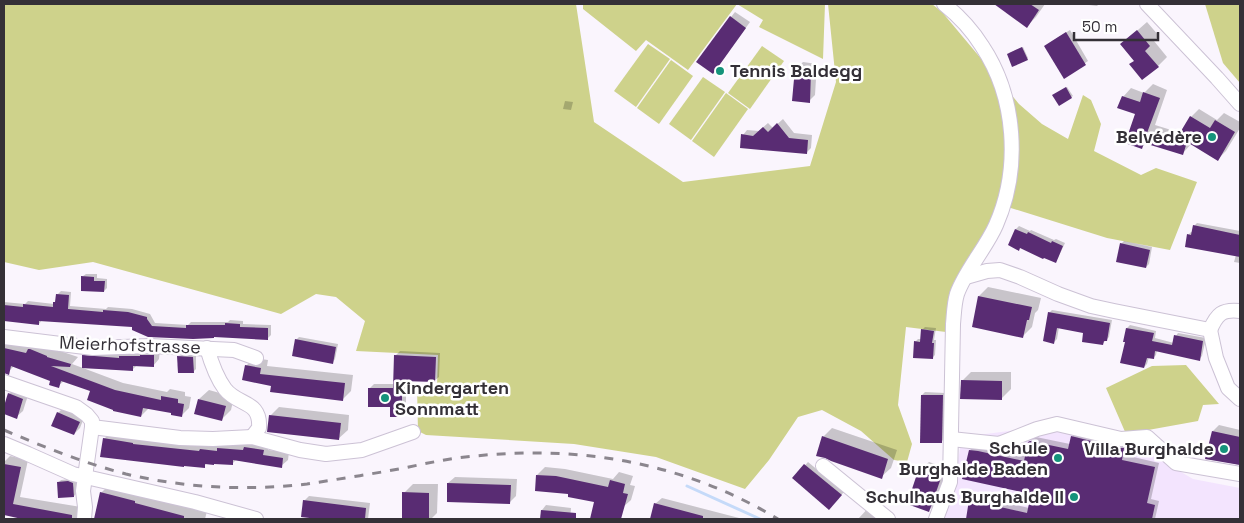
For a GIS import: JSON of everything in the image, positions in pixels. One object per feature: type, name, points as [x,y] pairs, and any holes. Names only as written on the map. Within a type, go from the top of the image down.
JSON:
[{"type":"street","points":[[936,519],[950,482],[955,305],[959,289],[992,232],[1002,208],[1011,161],[1010,124],[999,80],[983,47],[960,18],[944,4]]},
{"type":"street","points":[[1147,4],[1240,104]]},
{"type":"street","points":[[966,277],[994,270],[1007,272],[1091,306],[1210,330]]},
{"type":"street","points":[[1240,312],[1228,311],[1220,314],[1210,330],[1216,358],[1240,400]]},
{"type":"street","name":"Meierhofstrasse","points":[[4,337],[93,348],[150,346],[234,350],[256,358]]},
{"type":"street","points":[[207,348],[212,364],[225,389],[252,408],[258,415],[259,428],[252,437]]},
{"type":"street","points":[[4,382],[76,407],[92,421],[88,462],[84,477],[84,519]]},
{"type":"street","points":[[951,439],[999,444],[1037,429],[1057,424],[1121,439],[1146,437],[1176,463],[1240,474]]},
{"type":"street","points":[[92,427],[180,438],[252,437],[300,450],[326,454],[362,450],[414,432]]},
{"type":"street","points":[[4,444],[84,477],[195,502],[256,519]]},
{"type":"street","points":[[823,466],[888,519]]},
{"type":"shaded area","name":"Schule Burghalde Baden","points":[[1051,419],[1108,429],[1193,479],[1240,488],[1240,519],[942,519],[951,501],[962,437],[1017,430]]},
{"type":"green space","points":[[4,4],[576,4],[594,122],[683,182],[810,166],[836,82],[828,4],[932,4],[942,12],[1019,104],[1042,124],[1068,139],[1083,95],[1091,100],[1101,124],[1094,151],[1141,175],[1156,168],[1197,182],[1170,250],[1107,238],[998,204],[986,233],[954,282],[950,293],[946,332],[906,327],[898,405],[912,444],[907,462],[894,460],[861,431],[822,410],[798,417],[769,460],[745,489],[656,457],[574,444],[426,435],[418,431],[417,388],[437,387],[438,355],[356,351],[365,321],[336,297],[316,294],[281,314],[93,262],[39,270],[4,262]]},
{"type":"green space","points":[[583,4],[737,4],[688,70],[646,40],[636,51],[583,9]]},
{"type":"green space","points":[[737,4],[825,4],[823,59],[759,27],[763,20]]},
{"type":"green space","points":[[1205,4],[1240,4],[1240,83],[1223,63]]},
{"type":"green space","points":[[648,44],[670,59],[636,107],[614,91]]},
{"type":"green space","points":[[762,46],[784,61],[750,109],[728,93]]},
{"type":"green space","points":[[671,60],[693,76],[659,124],[637,108]]},
{"type":"green space","points":[[703,77],[725,92],[691,140],[669,124]]},
{"type":"green space","points":[[726,93],[748,109],[714,157],[692,141]]},
{"type":"green space","points":[[1186,365],[1219,404],[1203,405],[1198,421],[1126,434],[1106,388],[1152,366]]},
{"type":"building","points":[[994,4],[1030,4],[1039,10],[1027,28]]},
{"type":"building","points":[[730,16],[746,28],[713,74],[696,62]]},
{"type":"building","points":[[1137,30],[1150,46],[1145,51],[1159,67],[1142,80],[1129,64],[1134,61],[1120,44]]},
{"type":"building","points":[[1066,32],[1086,65],[1064,79],[1044,46]]},
{"type":"building","points":[[1022,47],[1028,60],[1012,67],[1007,54]]},
{"type":"building","points":[[795,68],[811,70],[810,103],[792,101]]},
{"type":"building","points":[[1066,87],[1072,98],[1059,106],[1052,95]]},
{"type":"building","points":[[1143,92],[1160,98],[1147,133],[1175,141],[1190,116],[1210,128],[1215,120],[1235,132],[1218,161],[1187,142],[1183,155],[1144,143],[1142,149],[1125,143],[1135,114],[1117,108],[1122,96],[1140,102]]},
{"type":"building","points":[[777,123],[789,138],[808,140],[807,154],[740,148],[741,134],[753,136],[763,127],[768,132]]},
{"type":"building","points":[[1193,225],[1240,235],[1240,257],[1185,247],[1187,234],[1191,235]]},
{"type":"building","points":[[1015,229],[1027,234],[1028,232],[1051,243],[1052,241],[1063,246],[1056,263],[1020,248],[1019,251],[1008,245]]},
{"type":"building","points":[[1120,243],[1150,250],[1146,268],[1116,262]]},
{"type":"building","points":[[81,276],[94,277],[94,281],[105,281],[104,292],[81,291]]},
{"type":"building","points":[[56,294],[69,295],[68,309],[128,312],[147,317],[152,326],[186,328],[186,325],[225,325],[225,323],[240,324],[240,327],[268,328],[268,340],[214,337],[193,339],[148,337],[132,330],[132,327],[39,321],[39,325],[4,321],[4,305],[23,307],[23,304],[53,307]]},
{"type":"building","points":[[978,296],[1032,307],[1023,338],[972,327]]},
{"type":"building","points":[[1048,312],[1110,323],[1107,341],[1104,341],[1103,345],[1082,342],[1083,333],[1057,328],[1054,344],[1043,341]]},
{"type":"building","points":[[1126,328],[1154,333],[1152,341],[1172,345],[1174,335],[1203,341],[1200,361],[1155,351],[1154,359],[1147,358],[1144,368],[1120,363]]},
{"type":"building","points":[[921,329],[934,331],[932,343],[934,343],[933,359],[913,358],[914,341],[920,342]]},
{"type":"building","points":[[295,339],[336,347],[333,364],[292,356]]},
{"type":"building","points":[[4,348],[26,353],[30,349],[47,357],[71,364],[70,367],[51,366],[115,390],[161,400],[161,396],[178,399],[178,403],[184,404],[182,417],[143,408],[141,417],[113,411],[87,400],[90,391],[61,381],[59,388],[49,385],[50,381],[11,366],[9,375],[4,373]]},
{"type":"building","points":[[82,355],[119,358],[119,356],[154,355],[154,367],[133,366],[133,371],[82,368]]},
{"type":"building","points":[[394,355],[436,357],[435,382],[402,381],[402,417],[390,417],[390,407],[368,407],[368,388],[393,388]]},
{"type":"building","points":[[177,356],[193,357],[194,373],[178,373]]},
{"type":"building","points":[[245,365],[261,368],[260,374],[345,383],[343,401],[270,392],[271,386],[242,380]]},
{"type":"building","points":[[961,380],[1002,381],[1002,400],[960,399]]},
{"type":"building","points":[[8,393],[23,399],[17,419],[4,414]]},
{"type":"building","points":[[921,395],[943,395],[942,443],[920,443]]},
{"type":"building","points":[[198,399],[226,406],[222,421],[194,414]]},
{"type":"building","points":[[57,412],[80,422],[74,435],[51,426]]},
{"type":"building","points":[[269,415],[341,423],[339,440],[267,432]]},
{"type":"building","name":"Villa Burghalde","points":[[1212,431],[1240,437],[1240,465],[1205,459]]},
{"type":"building","points":[[822,436],[888,459],[882,479],[816,456]]},
{"type":"building","points":[[1071,436],[1124,448],[1122,460],[1155,467],[1147,503],[1155,505],[1152,519],[966,519],[969,500],[1027,513],[1031,494],[962,479],[969,450],[1024,461],[1028,442],[1068,449]]},
{"type":"building","points":[[103,438],[133,444],[199,451],[200,449],[217,451],[217,448],[243,450],[244,447],[264,450],[263,455],[283,458],[282,468],[233,460],[233,465],[205,464],[205,468],[100,457]]},
{"type":"building","points":[[4,464],[21,467],[13,504],[72,515],[72,519],[22,519],[4,515]]},
{"type":"building","points":[[804,464],[842,495],[829,510],[792,478]]},
{"type":"building","points":[[918,471],[941,478],[929,512],[907,504]]},
{"type":"building","points":[[536,475],[556,476],[608,487],[610,480],[625,484],[623,493],[628,494],[621,519],[590,519],[594,502],[568,497],[568,494],[535,491]]},
{"type":"building","points":[[68,481],[73,483],[74,497],[58,498],[57,482]]},
{"type":"building","points":[[447,483],[511,485],[510,504],[447,502]]},
{"type":"building","points":[[100,492],[184,516],[184,519],[94,519]]},
{"type":"building","points":[[402,492],[429,493],[429,519],[402,519]]},
{"type":"building","points":[[303,500],[366,508],[365,519],[301,517]]},
{"type":"building","points":[[654,503],[703,516],[703,519],[650,519]]},
{"type":"building","points":[[541,510],[576,513],[576,519],[540,519]]},
{"type":"waterway","points":[[687,486],[760,519]]},
{"type":"railway","points":[[4,430],[64,454],[126,474],[193,485],[238,488],[307,484],[475,456],[515,453],[593,456],[632,462],[706,484],[743,500],[778,519]]},
{"type":"place","name":"Tennis Baldegg","points":[[720,71]]},
{"type":"place","name":"Belvédère","points":[[1212,137]]},
{"type":"place","name":"Kindergarten Sonnmatt","points":[[385,398]]},
{"type":"place","name":"Villa Burghalde","points":[[1224,449]]},
{"type":"place","name":"Schule Burghalde Baden","points":[[1058,458]]},
{"type":"place","name":"Schulhaus Burghalde II","points":[[1074,497]]}]
